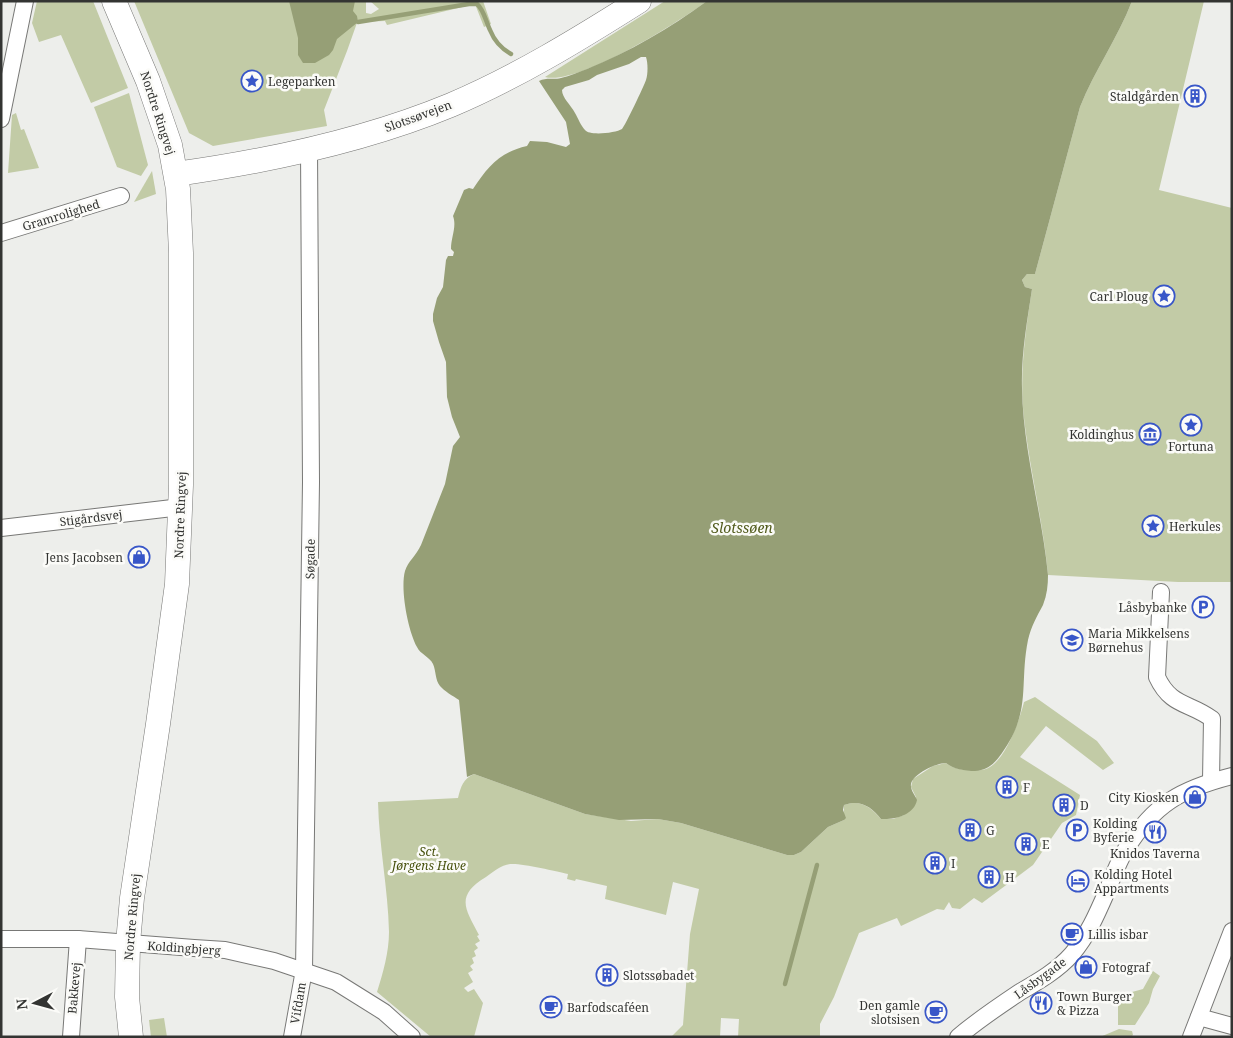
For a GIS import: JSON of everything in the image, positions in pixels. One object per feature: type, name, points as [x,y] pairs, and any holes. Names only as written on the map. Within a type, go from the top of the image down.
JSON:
[{"type":"main road","name":"Nordre Ringvej","points":[[114,1],[141,64],[170,147],[176,174],[182,253],[181,507],[177,584],[132,898],[128,943],[127,997],[131,1037]]},
{"type":"main road","name":"Slotssøvejen","points":[[176,174],[258,160],[309,148],[380,129],[451,105],[501,82],[566,46],[640,1]]},
{"type":"street","points":[[1,119],[26,1]]},
{"type":"street","name":"Søgade","points":[[304,970],[310,488],[309,148]]},
{"type":"street","name":"Gramrolighed","points":[[1,233],[121,196]]},
{"type":"street","name":"Stigårdsvej","points":[[1,528],[181,507]]},
{"type":"street","points":[[1162,592],[1157,677],[1162,688],[1179,702],[1203,712],[1212,719],[1211,781],[1232,776]]},
{"type":"street","name":"Låsbygade","points":[[958,1037],[985,1015],[1054,970],[1070,956],[1083,940],[1094,921],[1125,850],[1144,822],[1171,798],[1192,787],[1211,781]]},
{"type":"street","points":[[1190,1037],[1232,931]]},
{"type":"street","name":"Koldingbjerg","points":[[1,939],[78,939],[224,950],[274,961],[336,982],[384,1012],[412,1037]]},
{"type":"street","name":"Bakkevej","points":[[71,1037],[78,939]]},
{"type":"street","name":"Vifdam","points":[[292,1037],[304,970]]},
{"type":"street","points":[[1199,1017],[1232,1026]]},
{"type":"green space","points":[[37,1],[93,1],[128,88],[91,103],[61,35],[39,42],[32,23]]},
{"type":"green space","name":"Legeparken","points":[[134,1],[366,1],[366,13],[371,14],[379,9],[370,1],[483,1],[491,24],[484,27],[475,4],[387,25],[385,21],[358,22],[358,20],[324,110],[327,126],[213,146],[189,133]]},
{"type":"green space","points":[[665,1],[707,1],[652,37],[603,62],[580,72],[560,77],[545,77]]},
{"type":"green space","points":[[1132,1],[1204,1],[1159,190],[1232,208],[1232,582],[1178,582],[1048,575],[1023,408],[1023,363],[1032,289],[1025,287],[1022,280],[1027,274],[1035,274],[1080,107]]},
{"type":"green space","points":[[129,93],[148,165],[141,176],[117,167],[94,107]]},
{"type":"green space","points":[[16,113],[21,130],[24,129],[39,168],[8,173],[12,115]]},
{"type":"green space","points":[[152,171],[156,194],[134,202]]},
{"type":"green space","name":"Sct. Jørgens Have","points":[[1035,697],[1097,741],[1114,763],[1103,770],[1046,726],[1020,757],[1080,795],[1076,815],[1062,823],[1033,865],[982,903],[974,898],[960,909],[952,908],[949,902],[944,910],[937,909],[901,926],[897,918],[859,933],[834,997],[820,1024],[820,1037],[738,1037],[739,1019],[721,1018],[720,1037],[671,1037],[683,1025],[690,934],[699,889],[673,882],[666,915],[605,899],[607,886],[576,879],[575,881],[567,879],[568,874],[522,865],[510,864],[500,867],[476,884],[466,897],[467,910],[480,941],[475,944],[478,948],[474,951],[476,956],[472,958],[474,963],[470,966],[473,970],[468,973],[473,982],[464,988],[468,992],[474,989],[483,1003],[474,1037],[431,1037],[377,992],[389,940],[378,802],[458,798],[463,783],[474,774],[585,814],[631,821],[658,819],[681,823],[787,855],[794,855],[801,852],[828,827],[844,820],[844,805],[855,803],[865,805],[881,819],[893,819],[904,815],[916,797],[911,787],[913,779],[933,766],[946,763],[959,769],[974,771],[990,767],[1007,747],[1016,728],[1024,702]]},
{"type":"green space","points":[[1153,971],[1160,976],[1153,989],[1149,1003],[1135,1025],[1118,1025],[1118,1005],[1132,992],[1143,989]]},
{"type":"green space","points":[[164,1018],[167,1037],[151,1037],[149,1020]]},
{"type":"green space","points":[[1119,1029],[1132,1031],[1133,1035],[1131,1037],[1100,1037]]},
{"type":"water","points":[[289,1],[355,1],[353,11],[357,16],[358,22],[337,39],[329,55],[315,63],[303,63],[298,55],[298,38]]},
{"type":"water","name":"Slotssøen","points":[[707,1],[1132,1],[1080,107],[1035,274],[1027,274],[1022,280],[1025,287],[1032,289],[1022,363],[1023,412],[1048,575],[1043,605],[1032,626],[1028,640],[1023,698],[1017,724],[1002,753],[987,768],[967,771],[946,763],[926,770],[916,776],[911,784],[917,800],[915,805],[908,813],[892,819],[881,819],[865,805],[850,803],[844,805],[843,810],[846,818],[844,820],[828,827],[801,852],[794,855],[787,855],[681,823],[658,819],[619,820],[585,814],[474,774],[467,777],[459,700],[440,686],[432,662],[417,647],[411,631],[404,599],[405,571],[421,545],[445,484],[453,446],[460,437],[447,397],[446,362],[433,321],[433,314],[437,298],[443,287],[446,260],[448,256],[453,256],[454,252],[451,249],[453,216],[464,190],[473,189],[484,173],[502,156],[527,146],[530,141],[547,142],[566,147],[570,144],[566,122],[539,81],[558,79],[603,62],[649,39]],"holes":[[[641,57],[646,57],[648,68],[646,80],[622,129],[603,133],[587,132],[565,99],[562,90],[565,87],[589,80],[597,75],[629,64]]]},
{"type":"waterway","points":[[358,22],[477,4],[494,37],[501,47],[511,54]]},
{"type":"waterway","points":[[785,984],[817,865]]},
{"type":"place","name":"Legeparken","points":[[252,81]]},
{"type":"place","name":"Staldgården","points":[[1195,96]]},
{"type":"place","name":"Carl Ploug","points":[[1164,296]]},
{"type":"place","name":"Fortuna","points":[[1191,425]]},
{"type":"place","name":"Koldinghus","points":[[1150,434]]},
{"type":"place","name":"Herkules","points":[[1153,526]]},
{"type":"place","name":"Jens Jacobsen","points":[[139,557]]},
{"type":"place","name":"Låsbybanke","points":[[1203,607]]},
{"type":"place","name":"Maria Mikkelsens Børnehus","points":[[1072,640]]},
{"type":"place","name":"F","points":[[1007,787]]},
{"type":"place","name":"City Kiosken","points":[[1195,797]]},
{"type":"place","name":"D","points":[[1064,805]]},
{"type":"place","name":"G","points":[[970,830]]},
{"type":"place","name":"Kolding Byferie","points":[[1077,830]]},
{"type":"place","name":"Knidos Taverna","points":[[1155,832]]},
{"type":"place","name":"E","points":[[1026,844]]},
{"type":"place","name":"I","points":[[935,863]]},
{"type":"place","name":"H","points":[[989,877]]},
{"type":"place","name":"Kolding Hotel Appartments","points":[[1078,881]]},
{"type":"place","name":"Lillis isbar","points":[[1072,934]]},
{"type":"place","name":"Fotograf","points":[[1086,967]]},
{"type":"place","name":"Slotssøbadet","points":[[607,975]]},
{"type":"place","name":"Town Burger & Pizza","points":[[1041,1003]]},
{"type":"place","name":"Barfodscaféen","points":[[551,1007]]},
{"type":"place","name":"Den gamle slotsisen","points":[[936,1012]]}]
